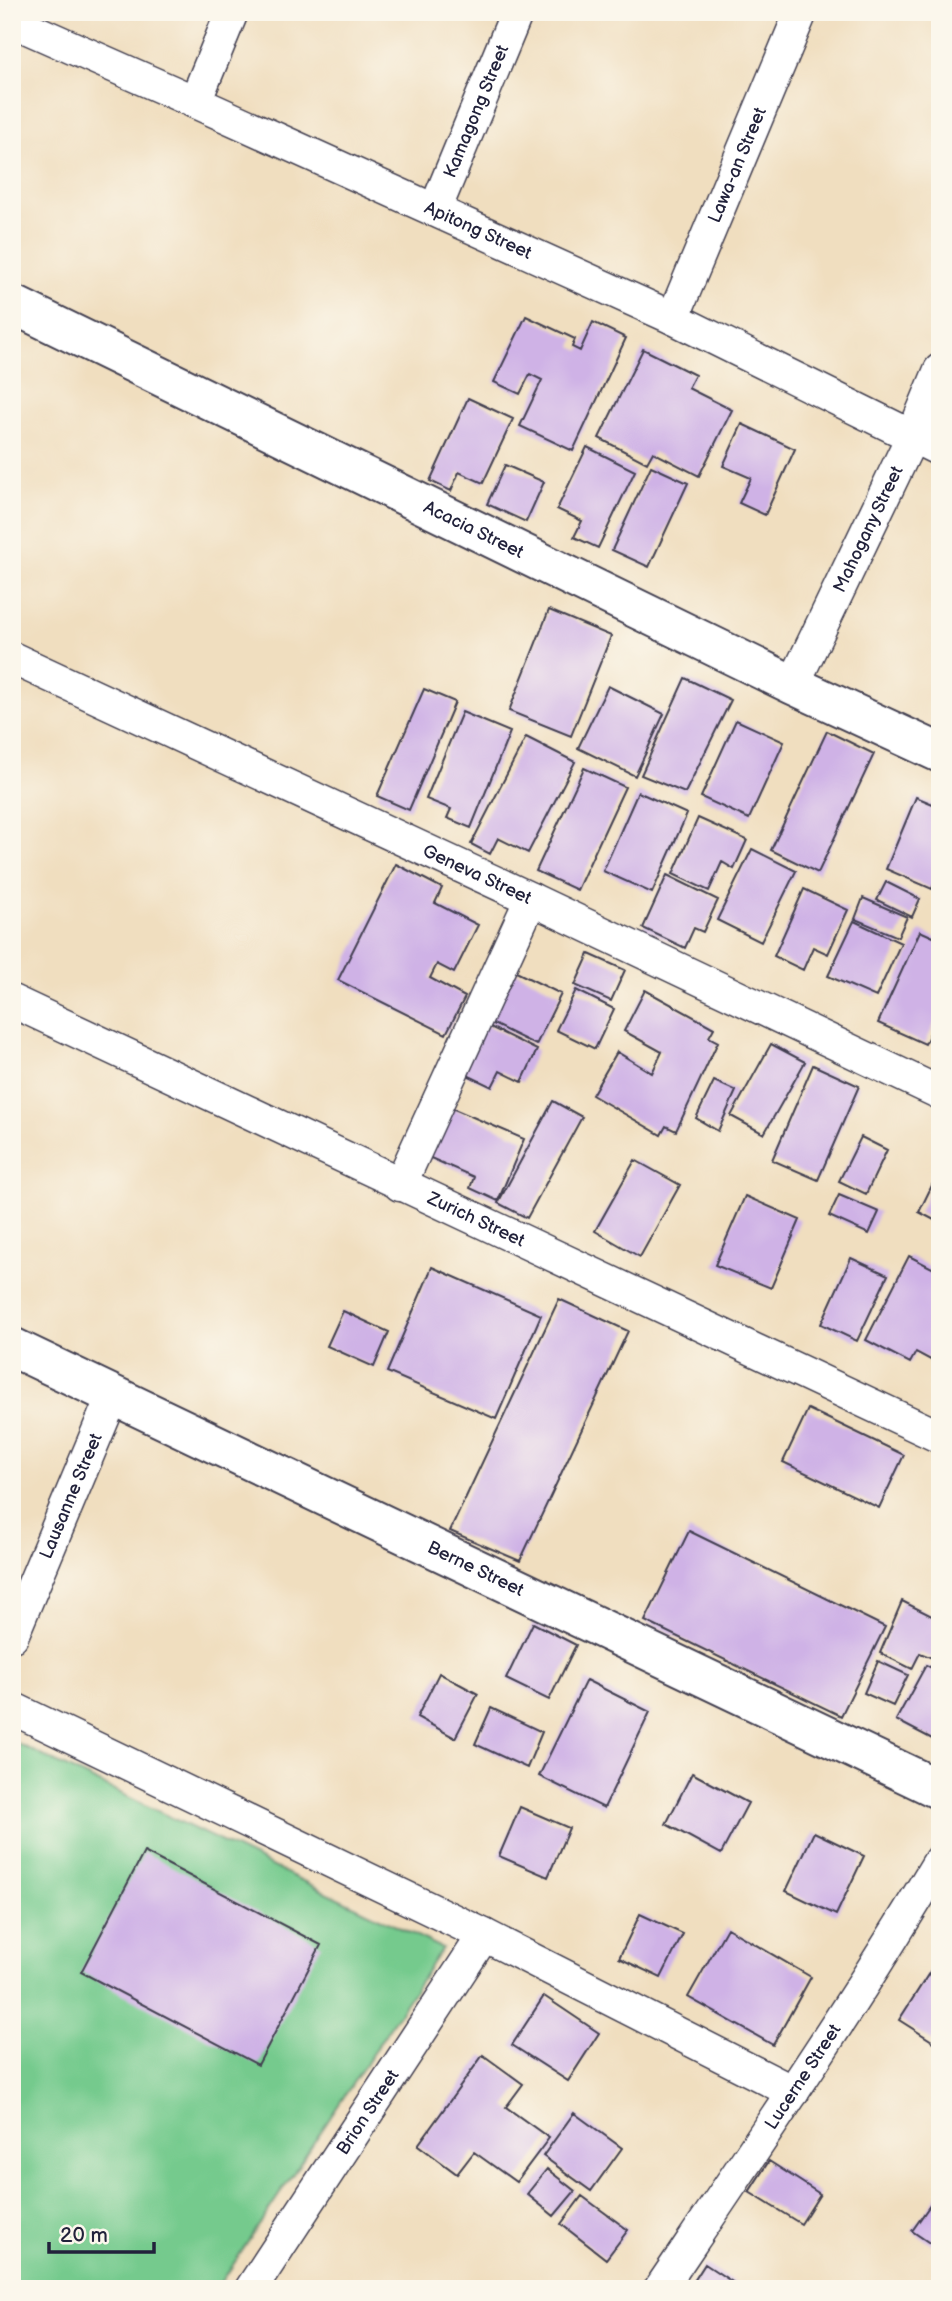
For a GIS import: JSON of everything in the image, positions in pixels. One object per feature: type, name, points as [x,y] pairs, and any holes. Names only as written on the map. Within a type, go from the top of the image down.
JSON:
[{"type":"street","points":[[195,102],[232,12]]},
{"type":"street","name":"Kamagong Street","points":[[435,210],[517,12]]},
{"type":"street","name":"Lawa-an Street","points":[[674,318],[801,12]]},
{"type":"street","name":"Apitong Street","points":[[12,21],[674,318],[926,443]]},
{"type":"street","name":"Acacia Street","points":[[12,304],[793,685],[940,752]]},
{"type":"street","name":"Mahogany Street","points":[[793,685],[926,443],[940,370]]},
{"type":"street","name":"Geneva Street","points":[[12,658],[940,1093]]},
{"type":"street","points":[[400,1185],[531,899]]},
{"type":"street","name":"Zurich Street","points":[[12,1001],[940,1437]]},
{"type":"street","name":"Berne Street","points":[[12,1347],[940,1790]]},
{"type":"street","name":"Lausanne Street","points":[[12,1636],[113,1395]]},
{"type":"street","points":[[12,1707],[484,1935],[793,2092]]},
{"type":"street","name":"Lucerne Street","points":[[660,2289],[793,2092],[940,1860]]},
{"type":"street","name":"Brion Street","points":[[251,2289],[484,1935]]},
{"type":"green space","points":[[12,1741],[442,1948],[217,2289],[12,2289]]},
{"type":"building","points":[[526,316],[575,339],[572,347],[580,351],[593,322],[626,338],[573,451],[520,426],[542,380],[530,374],[520,394],[494,382]]},
{"type":"building","points":[[643,349],[695,375],[688,388],[732,410],[699,476],[653,452],[647,463],[599,438]]},
{"type":"building","points":[[468,398],[513,419],[483,483],[459,472],[451,491],[430,481]]},
{"type":"building","points":[[742,424],[795,449],[765,515],[739,503],[751,478],[723,466]]},
{"type":"building","points":[[587,447],[635,471],[598,548],[574,537],[582,521],[557,509]]},
{"type":"building","points":[[505,465],[544,482],[526,522],[487,504]]},
{"type":"building","points":[[651,466],[688,483],[649,567],[612,550]]},
{"type":"building","points":[[549,610],[611,636],[571,736],[509,711]]},
{"type":"building","points":[[685,678],[731,700],[685,793],[641,775]]},
{"type":"building","points":[[608,686],[664,714],[635,776],[578,748]]},
{"type":"building","points":[[424,689],[455,702],[409,810],[377,796]]},
{"type":"building","points":[[462,712],[510,732],[471,828],[447,818],[451,809],[426,799]]},
{"type":"building","points":[[736,720],[784,742],[749,819],[701,797]]},
{"type":"building","points":[[827,731],[874,754],[818,873],[771,850]]},
{"type":"building","points":[[526,737],[575,762],[528,853],[498,838],[490,854],[471,844]]},
{"type":"building","points":[[584,768],[625,787],[577,890],[536,871]]},
{"type":"building","points":[[638,792],[687,814],[652,893],[603,871]]},
{"type":"building","points":[[916,797],[940,807],[940,871],[932,889],[886,869]]},
{"type":"building","points":[[698,818],[747,840],[734,869],[722,862],[709,891],[673,874]]},
{"type":"building","points":[[752,849],[796,871],[761,942],[717,920]]},
{"type":"building","points":[[396,864],[442,888],[435,903],[478,925],[454,973],[437,964],[430,978],[465,997],[446,1034],[338,980]]},
{"type":"building","points":[[667,875],[718,900],[703,932],[694,928],[685,948],[643,928]]},
{"type":"building","points":[[886,882],[920,899],[912,917],[877,900]]},
{"type":"building","points":[[804,889],[848,910],[828,954],[813,947],[803,970],[774,956]]},
{"type":"building","points":[[863,898],[907,917],[898,937],[855,919]]},
{"type":"building","points":[[854,921],[901,943],[876,997],[828,976]]},
{"type":"building","points":[[920,931],[940,940],[940,1012],[925,1044],[878,1023]]},
{"type":"building","points":[[589,954],[625,970],[611,1001],[575,985]]},
{"type":"building","points":[[512,970],[561,994],[536,1045],[487,1021]]},
{"type":"building","points":[[576,990],[614,1009],[595,1049],[556,1030]]},
{"type":"building","points":[[645,990],[714,1028],[709,1037],[718,1042],[676,1131],[666,1126],[661,1135],[592,1095],[617,1052],[652,1073],[662,1052],[624,1031]]},
{"type":"building","points":[[484,1024],[537,1050],[522,1082],[500,1071],[492,1087],[461,1072]]},
{"type":"building","points":[[771,1044],[805,1062],[764,1134],[731,1116]]},
{"type":"building","points":[[813,1065],[859,1086],[818,1180],[772,1160]]},
{"type":"building","points":[[714,1081],[736,1091],[718,1131],[696,1118]]},
{"type":"building","points":[[553,1101],[582,1117],[527,1218],[498,1203]]},
{"type":"building","points":[[447,1106],[524,1139],[498,1201],[470,1188],[474,1177],[426,1156]]},
{"type":"building","points":[[861,1137],[887,1150],[866,1194],[839,1181]]},
{"type":"building","points":[[635,1160],[680,1185],[640,1257],[595,1231]]},
{"type":"building","points":[[940,1169],[940,1223],[919,1212]]},
{"type":"building","points":[[839,1195],[879,1212],[869,1234],[829,1216]]},
{"type":"building","points":[[745,1196],[800,1220],[771,1288],[715,1265]]},
{"type":"building","points":[[909,1256],[940,1272],[940,1365],[916,1352],[910,1363],[866,1340]]},
{"type":"building","points":[[851,1258],[888,1275],[857,1341],[821,1324]]},
{"type":"building","points":[[432,1267],[541,1315],[496,1419],[387,1372]]},
{"type":"building","points":[[559,1299],[628,1331],[520,1561],[450,1531]]},
{"type":"building","points":[[343,1311],[389,1332],[374,1367],[327,1346]]},
{"type":"building","points":[[808,1409],[904,1455],[879,1508],[783,1462]]},
{"type":"building","points":[[689,1531],[885,1627],[841,1716],[645,1621]]},
{"type":"building","points":[[902,1601],[940,1620],[940,1661],[920,1653],[912,1669],[880,1653]]},
{"type":"building","points":[[533,1623],[576,1645],[549,1700],[506,1679]]},
{"type":"building","points":[[878,1661],[908,1675],[893,1706],[864,1693]]},
{"type":"building","points":[[926,1665],[940,1672],[940,1743],[896,1720]]},
{"type":"building","points":[[439,1673],[478,1694],[455,1738],[417,1717]]},
{"type":"building","points":[[586,1680],[650,1712],[604,1808],[539,1776]]},
{"type":"building","points":[[491,1708],[542,1732],[527,1768],[475,1744]]},
{"type":"building","points":[[692,1773],[748,1803],[721,1854],[666,1824]]},
{"type":"building","points":[[520,1807],[569,1828],[548,1877],[499,1856]]},
{"type":"building","points":[[814,1832],[864,1856],[836,1915],[786,1891]]},
{"type":"building","points":[[144,1852],[321,1945],[258,2065],[81,1972]]},
{"type":"building","points":[[640,1914],[683,1934],[661,1978],[619,1958]]},
{"type":"building","points":[[727,1928],[811,1977],[773,2045],[688,1997]]},
{"type":"building","points":[[933,1967],[940,1972],[940,2046],[899,2020]]},
{"type":"building","points":[[544,1996],[599,2033],[568,2081],[512,2045]]},
{"type":"building","points":[[483,2055],[523,2084],[506,2107],[549,2138],[516,2182],[474,2152],[457,2174],[418,2145]]},
{"type":"building","points":[[574,2113],[622,2148],[591,2191],[543,2156]]},
{"type":"building","points":[[769,2161],[820,2194],[801,2224],[749,2192]]},
{"type":"building","points":[[547,2169],[575,2191],[554,2216],[527,2194]]},
{"type":"building","points":[[940,2191],[940,2250],[912,2231]]},
{"type":"building","points":[[582,2196],[628,2230],[606,2259],[561,2224]]},
{"type":"building","points":[[705,2264],[743,2289],[689,2289]]}]
